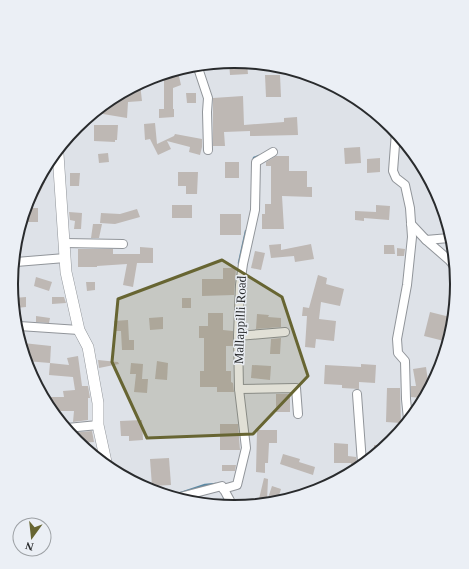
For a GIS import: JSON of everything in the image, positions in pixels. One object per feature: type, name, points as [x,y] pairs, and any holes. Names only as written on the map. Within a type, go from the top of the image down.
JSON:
[{"type":"main road","points":[[58,159],[66,272],[79,330],[88,347],[98,402],[98,425],[105,458]]},
{"type":"street","points":[[199,71],[208,98],[208,150]]},
{"type":"street","points":[[395,140],[393,171],[396,178],[405,185],[412,237],[407,285],[397,339],[398,353],[405,361],[408,414]]},
{"type":"street","name":"Mallappilli Road","points":[[185,496],[222,486],[223,489],[236,485],[246,448],[239,389],[238,336],[240,285],[255,210],[256,162],[273,152]]},
{"type":"street","points":[[411,224],[426,240],[450,261]]},
{"type":"street","points":[[426,240],[446,238]]},
{"type":"street","points":[[64,243],[123,244]]},
{"type":"street","points":[[19,262],[65,258]]},
{"type":"street","points":[[22,326],[79,330]]},
{"type":"street","points":[[238,336],[285,332]]},
{"type":"street","points":[[239,389],[296,388],[298,414]]},
{"type":"street","points":[[357,394],[362,459]]},
{"type":"street","points":[[72,427],[98,425]]},
{"type":"street","points":[[223,489],[230,501]]},
{"type":"highlighted area","points":[[222,260],[282,297],[308,376],[253,434],[147,438],[112,362],[118,299]]},
{"type":"building","points":[[229,68],[247,68],[248,74],[230,75]]},
{"type":"building","points":[[179,75],[181,85],[173,88],[174,117],[159,118],[159,109],[164,109],[164,79]]},
{"type":"building","points":[[265,75],[280,75],[281,97],[266,97]]},
{"type":"building","points":[[141,89],[142,101],[128,102],[127,118],[102,114],[114,104]]},
{"type":"building","points":[[186,93],[196,93],[196,103],[187,103]]},
{"type":"building","points":[[243,96],[244,125],[284,122],[284,118],[297,117],[298,135],[250,136],[250,131],[224,132],[225,146],[213,146],[213,98]]},
{"type":"building","points":[[155,123],[157,144],[174,136],[175,134],[202,139],[200,155],[189,152],[190,147],[167,141],[171,149],[158,155],[150,139],[145,140],[144,124]]},
{"type":"building","points":[[94,125],[118,125],[117,140],[115,140],[115,142],[94,141]]},
{"type":"building","points":[[360,147],[361,163],[345,164],[344,148]]},
{"type":"building","points":[[108,153],[109,162],[99,163],[98,154]]},
{"type":"building","points":[[276,156],[289,156],[289,171],[307,171],[307,187],[312,187],[312,197],[282,196],[284,229],[262,229],[262,214],[265,214],[265,204],[271,204],[271,166],[266,166],[266,162]]},
{"type":"building","points":[[380,158],[380,172],[367,173],[367,159]]},
{"type":"building","points":[[225,162],[239,162],[239,178],[225,178]]},
{"type":"building","points":[[178,172],[198,172],[197,194],[186,194],[186,186],[178,186]]},
{"type":"building","points":[[70,173],[80,173],[79,186],[70,186]]},
{"type":"building","points":[[44,182],[32,208],[38,208],[38,222],[27,222],[34,202]]},
{"type":"building","points":[[172,205],[192,205],[192,218],[172,218]]},
{"type":"building","points":[[376,205],[390,206],[389,220],[364,218],[364,221],[355,220],[355,211],[376,212]]},
{"type":"building","points":[[137,209],[140,217],[115,224],[100,223],[101,213],[120,214]]},
{"type":"building","points":[[69,212],[82,213],[81,229],[74,229],[75,221],[70,220]]},
{"type":"building","points":[[220,214],[241,214],[241,235],[220,235]]},
{"type":"building","points":[[93,224],[102,224],[99,238],[91,238]]},
{"type":"building","points":[[281,244],[281,250],[311,244],[314,259],[295,262],[294,256],[271,258],[269,245]]},
{"type":"building","points":[[384,245],[394,245],[395,254],[384,254]]},
{"type":"building","points":[[140,247],[153,248],[153,263],[137,263],[133,287],[123,285],[127,264],[78,267],[78,249],[113,249],[113,254],[140,254]]},
{"type":"building","points":[[397,248],[405,249],[404,256],[397,256]]},
{"type":"building","points":[[255,251],[265,253],[261,270],[251,268]]},
{"type":"building","points":[[223,268],[236,268],[234,295],[202,296],[202,279],[223,279]]},
{"type":"building","points":[[318,275],[327,278],[326,284],[344,289],[340,306],[321,302],[319,319],[336,321],[334,341],[316,339],[315,348],[305,347],[307,316],[302,316],[303,307],[309,308]]},
{"type":"building","points":[[36,277],[52,282],[49,291],[34,286]]},
{"type":"building","points":[[86,282],[95,282],[95,290],[87,291]]},
{"type":"building","points":[[26,297],[26,307],[19,308],[18,298]]},
{"type":"building","points":[[52,297],[64,297],[66,303],[52,304]]},
{"type":"building","points":[[182,298],[191,298],[191,308],[182,308]]},
{"type":"building","points":[[430,312],[448,317],[444,341],[424,336]]},
{"type":"building","points":[[208,313],[223,313],[223,330],[233,331],[233,346],[226,346],[226,371],[231,371],[231,382],[233,383],[234,392],[217,392],[217,387],[200,387],[200,371],[204,371],[204,338],[199,338],[199,326],[208,326]]},
{"type":"building","points":[[257,314],[281,318],[281,327],[256,329]]},
{"type":"building","points":[[36,316],[50,318],[49,323],[36,322]]},
{"type":"building","points":[[163,317],[163,329],[150,330],[149,318]]},
{"type":"building","points":[[128,320],[129,340],[134,340],[134,350],[122,350],[121,331],[115,331],[114,321]]},
{"type":"building","points":[[281,338],[280,354],[270,354],[271,339]]},
{"type":"building","points":[[26,343],[51,346],[50,363],[32,361]]},
{"type":"building","points":[[78,356],[82,386],[88,386],[90,398],[88,398],[88,420],[73,422],[74,411],[59,411],[49,397],[64,397],[63,391],[75,390],[73,377],[49,375],[50,363],[69,365],[67,358]]},
{"type":"building","points":[[98,360],[118,362],[119,364],[99,368]]},
{"type":"building","points":[[157,361],[168,363],[167,380],[155,379]]},
{"type":"building","points":[[131,363],[143,364],[142,379],[148,379],[147,393],[134,392],[136,374],[130,374]]},
{"type":"building","points":[[361,364],[376,365],[375,383],[359,382],[359,389],[342,388],[342,385],[324,384],[325,365],[361,367]]},
{"type":"building","points":[[252,365],[271,366],[270,380],[251,378]]},
{"type":"building","points":[[426,367],[428,382],[419,398],[411,397],[411,386],[416,386],[413,369]]},
{"type":"building","points":[[387,388],[400,388],[401,422],[386,422]]},
{"type":"building","points":[[276,394],[290,394],[290,412],[276,412]]},
{"type":"building","points":[[142,420],[143,440],[129,441],[129,436],[121,436],[120,421]]},
{"type":"building","points":[[220,424],[238,424],[240,450],[220,450]]},
{"type":"building","points":[[257,430],[277,430],[277,443],[269,443],[268,463],[265,463],[265,473],[256,472]]},
{"type":"building","points":[[92,431],[94,442],[86,442],[76,432]]},
{"type":"building","points":[[334,443],[348,444],[348,456],[356,457],[357,464],[351,465],[351,463],[334,463]]},
{"type":"building","points":[[374,445],[379,445],[377,447],[374,449]]},
{"type":"building","points":[[283,454],[300,459],[299,462],[315,467],[313,475],[280,464]]},
{"type":"building","points":[[169,458],[171,485],[152,485],[150,459]]},
{"type":"building","points":[[222,465],[236,465],[235,471],[222,471]]},
{"type":"building","points":[[264,478],[268,479],[267,498],[259,500]]},
{"type":"building","points":[[272,486],[281,489],[279,497],[268,498]]},
{"type":"waterway","points":[[253,162],[254,158],[259,156]]},
{"type":"waterway","points":[[239,263],[246,231]]},
{"type":"waterway","points":[[178,494],[205,485],[216,484]]}]
